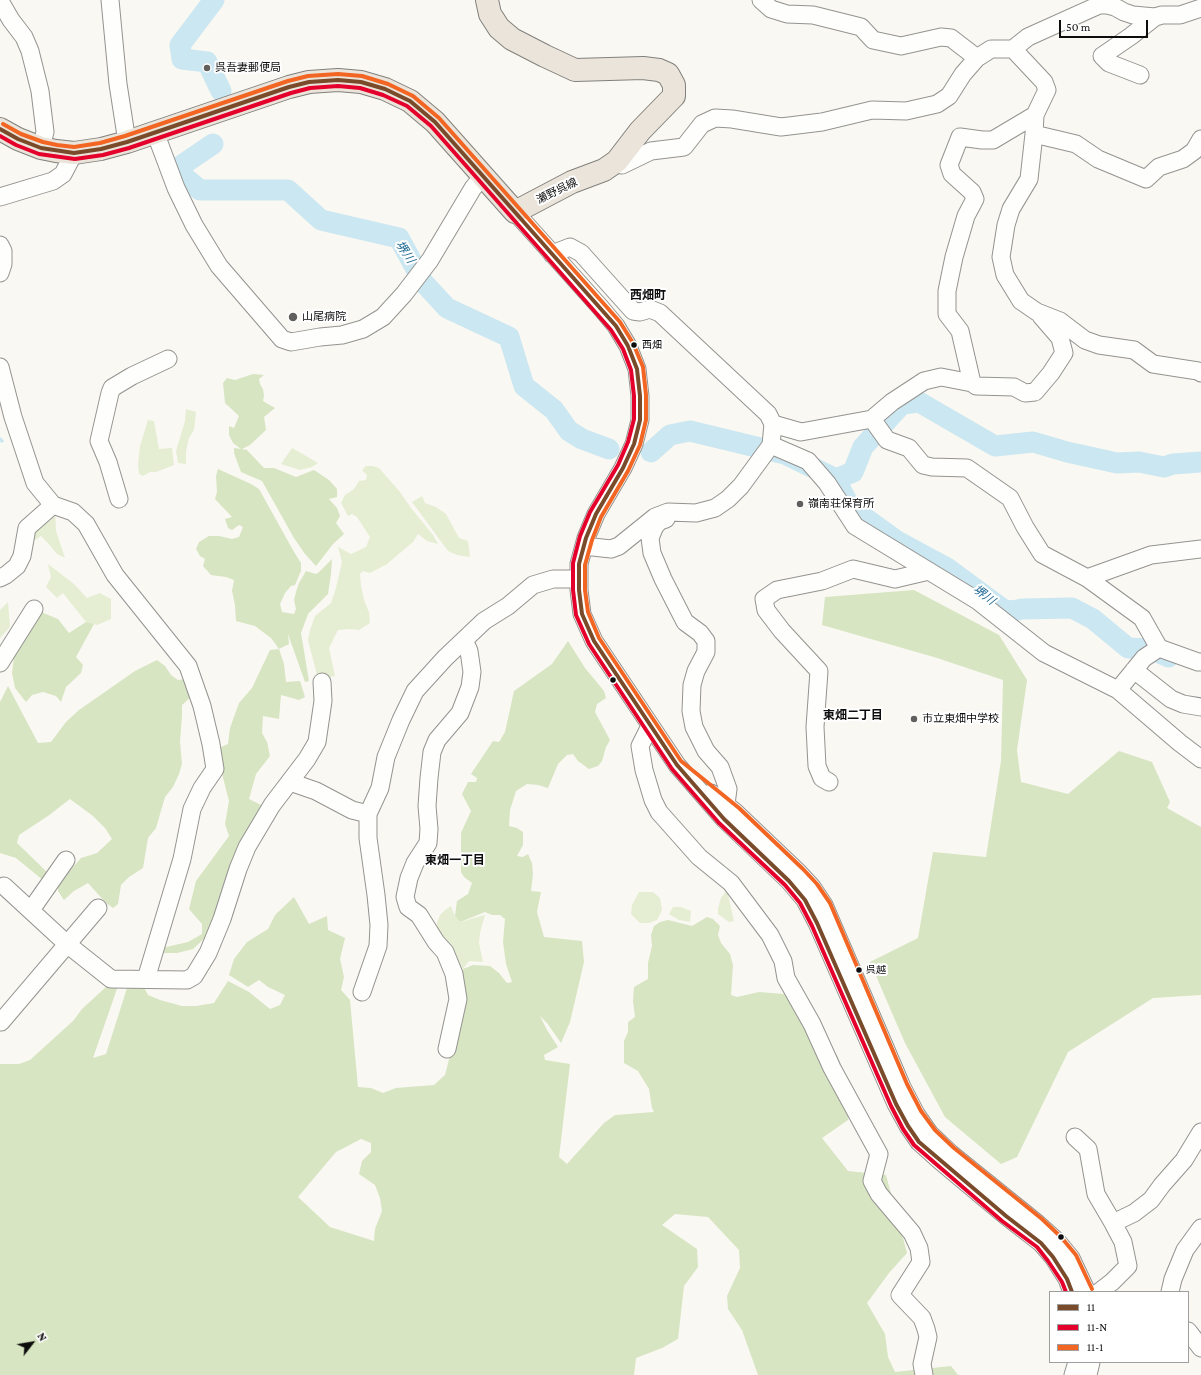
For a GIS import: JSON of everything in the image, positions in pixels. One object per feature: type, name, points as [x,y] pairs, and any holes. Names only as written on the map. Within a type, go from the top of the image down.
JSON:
[{"type":"main road","name":"瀬野呉線","points":[[488,0],[490,14],[499,28],[512,39],[575,70],[643,68],[658,70],[668,74],[674,85],[674,96],[640,131],[617,161],[604,170],[572,182],[515,212]]},
{"type":"main road","points":[[0,129],[18,139],[41,148],[74,153],[101,149],[127,142],[289,87],[309,82],[338,80],[361,82],[385,89],[410,101],[435,122],[515,212]]},
{"type":"street","points":[[110,0],[118,84],[127,142]]},
{"type":"street","points":[[761,0],[771,10],[787,14],[813,15],[861,27],[873,40],[901,46],[941,37],[952,38],[977,58]]},
{"type":"street","points":[[0,1],[11,20],[24,37],[30,50],[40,91],[46,132],[41,148]]},
{"type":"street","points":[[617,161],[622,165],[651,151],[684,147],[702,124],[715,118],[732,119],[781,127],[822,122],[872,110],[906,111],[937,104],[949,96],[977,58],[991,48],[1012,49],[1028,37],[1099,5],[1115,7],[1134,15],[1154,17],[1162,15],[1180,15],[1201,8]]},
{"type":"street","points":[[1140,75],[1109,63],[1102,56],[1131,36],[1154,17]]},
{"type":"street","points":[[1012,49],[1044,82],[1046,90],[1035,115],[1029,179],[1011,209],[1006,225],[1001,257],[1005,275],[1021,301],[1037,312],[1060,321],[1085,340],[1100,345],[1134,350],[1152,364],[1198,371],[1201,373]]},
{"type":"street","points":[[972,383],[960,331],[946,314],[947,291],[954,257],[966,216],[975,200],[972,192],[952,174],[949,165],[960,137],[992,140],[1035,115]]},
{"type":"street","points":[[155,132],[176,188],[194,225],[219,266],[282,339],[291,342],[342,335],[363,329],[383,317],[404,294],[430,260],[473,188],[483,176]]},
{"type":"street","points":[[1034,134],[1076,144],[1098,159],[1146,179],[1159,167],[1183,159],[1194,151],[1201,138]]},
{"type":"street","points":[[0,197],[53,181],[63,174],[74,153]]},
{"type":"street","points":[[515,212],[616,326],[628,346],[637,369],[640,396],[640,420],[634,444],[623,468],[596,514],[579,564],[579,590],[582,614],[594,641],[677,765],[724,819],[788,881],[805,900],[817,923],[896,1104],[919,1142],[1006,1216],[1041,1243],[1053,1257],[1072,1291]]},
{"type":"street","points":[[0,245],[3,251],[3,264],[0,273]]},
{"type":"street","points":[[552,254],[570,247],[581,253],[633,311],[640,312],[650,309],[660,313],[768,414],[773,424],[771,445],[741,486],[728,499],[715,508],[696,513],[668,512],[655,517],[619,546],[611,549],[584,546]]},
{"type":"street","points":[[773,424],[801,432],[872,419],[892,402],[924,381],[941,377],[972,383],[976,386],[1014,387],[1025,393],[1035,392],[1052,373],[1064,353],[1060,338],[1037,312]]},
{"type":"street","points":[[119,499],[100,441],[110,393],[112,388],[132,376],[168,359]]},
{"type":"street","points":[[0,367],[13,417],[35,483],[53,505],[73,512],[86,524],[115,575],[188,666],[202,706],[215,769],[202,788],[192,809],[182,859],[146,979]]},
{"type":"street","points":[[872,419],[887,440],[909,448],[923,465],[932,467],[967,468],[1010,498],[1025,527],[1042,554],[1087,578],[1142,618],[1159,648],[1201,662]]},
{"type":"street","points":[[771,445],[808,461],[827,483],[855,526],[978,601],[1044,652],[1118,690],[1201,759]]},
{"type":"street","points":[[0,578],[6,576],[17,566],[22,556],[27,528],[53,505]]},
{"type":"street","points":[[685,513],[684,517],[668,518],[660,521],[655,526],[650,538],[652,552],[663,579],[685,622],[700,633],[706,641],[706,652],[696,670],[692,685],[691,711],[694,727],[706,751],[720,767],[728,789],[726,804]]},
{"type":"street","points":[[1087,578],[1152,555],[1201,549]]},
{"type":"street","points":[[829,782],[822,778],[817,766],[815,727],[818,671],[782,631],[766,610],[764,599],[777,590],[822,581],[853,569],[895,579],[929,571]]},
{"type":"street","points":[[362,992],[378,946],[379,925],[368,838],[368,814],[380,788],[386,757],[415,691],[445,658],[484,621],[508,606],[533,585],[553,579],[579,580]]},
{"type":"street","points":[[0,663],[34,609]]},
{"type":"street","points":[[447,1049],[458,999],[454,974],[445,952],[436,942],[419,915],[408,908],[405,897],[409,878],[415,863],[428,843],[429,832],[427,806],[432,752],[437,740],[460,713],[470,688],[472,672],[469,651],[464,640]]},
{"type":"street","points":[[1118,690],[1144,658],[1159,648]]},
{"type":"street","points":[[1134,670],[1171,699],[1183,704],[1201,708]]},
{"type":"street","points":[[4,886],[67,944],[111,979],[187,980],[194,976],[208,953],[222,919],[238,869],[247,847],[272,805],[307,759],[317,742],[318,728],[324,701],[322,682]]},
{"type":"street","points":[[650,726],[640,746],[644,770],[653,800],[659,812],[699,857],[731,883],[770,935],[783,961],[786,978],[812,1024],[832,1068],[879,1154],[872,1181],[879,1194],[912,1233],[919,1248],[921,1262],[900,1295],[922,1318],[926,1328],[928,1337],[922,1364],[924,1375]]},
{"type":"street","points":[[677,765],[726,804],[812,887],[824,905],[902,1086],[916,1114],[930,1134],[950,1153],[1057,1241],[1071,1258],[1087,1291]]},
{"type":"street","points":[[290,782],[316,792],[352,810],[368,814]]},
{"type":"street","points":[[31,910],[66,860]]},
{"type":"street","points":[[1,1022],[98,908]]},
{"type":"street","points":[[1113,1223],[1134,1213],[1151,1200],[1184,1160],[1201,1132]]},
{"type":"street","points":[[1075,1137],[1088,1149],[1096,1194],[1123,1242],[1128,1266],[1100,1291]]},
{"type":"street","points":[[1170,1291],[1173,1279],[1185,1250],[1201,1228]]},
{"type":"street","points":[[1189,1332],[1201,1348]]},
{"type":"street","points":[[1073,1375],[1077,1363]]},
{"type":"street","points":[[1088,1375],[1092,1363]]},
{"type":"green space","points":[[253,374],[264,375],[259,379],[263,389],[263,401],[275,408],[264,417],[266,430],[250,445],[242,449],[247,450],[264,468],[274,468],[296,477],[314,470],[329,480],[337,489],[337,497],[329,499],[337,508],[340,516],[336,523],[344,534],[333,544],[316,566],[305,554],[294,538],[262,481],[241,472],[234,453],[234,448],[241,449],[233,443],[229,435],[229,426],[234,428],[239,416],[225,403],[223,383],[227,378],[235,380]]},
{"type":"green space","points":[[186,409],[196,412],[194,430],[189,438],[186,451],[186,464],[178,463],[176,451],[185,421]]},
{"type":"green space","points":[[148,420],[154,421],[159,449],[172,448],[174,465],[156,472],[150,472],[143,476],[139,474],[138,465],[140,446]]},
{"type":"green space","points":[[292,448],[318,463],[312,467],[300,470],[281,464]]},
{"type":"green space","points":[[366,466],[379,468],[400,492],[433,535],[438,544],[427,541],[418,534],[413,542],[387,564],[370,573],[363,571],[360,574],[361,586],[364,600],[369,612],[370,623],[359,630],[338,630],[329,648],[335,676],[318,679],[308,640],[315,616],[331,603],[336,588],[342,562],[338,547],[351,554],[366,547],[370,537],[357,517],[352,514],[348,516],[341,503],[345,495],[354,489],[359,481],[366,480],[367,475],[362,470]]},
{"type":"green space","points":[[218,469],[259,489],[301,563],[301,571],[295,585],[291,586],[285,593],[280,604],[282,612],[294,614],[296,609],[294,600],[296,592],[306,571],[316,574],[332,559],[328,594],[308,614],[301,633],[309,681],[305,682],[288,634],[289,644],[279,649],[271,638],[255,626],[236,621],[232,591],[234,580],[226,577],[211,575],[203,566],[205,559],[200,556],[196,549],[199,542],[209,536],[219,536],[232,539],[239,537],[243,527],[239,525],[232,530],[228,528],[225,519],[232,517],[215,499],[217,492],[216,476]]},
{"type":"green space","points":[[422,496],[425,503],[436,507],[446,514],[459,538],[468,541],[470,557],[457,555],[448,551],[412,502]]},
{"type":"green space","points":[[55,507],[56,531],[65,558],[57,554],[41,536],[32,542],[27,536]]},
{"type":"green space","points":[[48,564],[74,584],[87,598],[100,593],[111,599],[111,619],[97,625],[86,622],[63,593],[57,598],[46,587],[51,577]]},
{"type":"green space","points":[[914,590],[999,635],[1027,680],[1017,750],[1021,782],[1068,794],[1119,751],[1152,762],[1170,802],[1167,808],[1201,827],[1201,995],[1153,998],[1068,1052],[1017,1157],[1001,1164],[945,1117],[905,1043],[870,962],[918,938],[933,852],[986,857],[1001,761],[1003,680],[934,657],[822,625],[825,597]]},
{"type":"green space","points":[[8,602],[10,627],[0,638],[0,610]]},
{"type":"green space","points":[[41,612],[58,619],[69,633],[86,622],[94,624],[76,657],[83,665],[81,673],[66,687],[61,702],[56,696],[43,692],[32,695],[26,702],[15,688],[12,673],[15,650]]},
{"type":"green space","points":[[568,641],[585,668],[604,691],[606,698],[597,704],[595,712],[610,740],[606,747],[602,761],[598,766],[589,769],[578,761],[573,754],[567,755],[558,764],[548,788],[527,784],[516,791],[510,810],[509,826],[517,828],[523,832],[523,845],[517,856],[523,857],[528,854],[532,863],[533,874],[531,891],[541,892],[537,912],[544,937],[582,941],[584,962],[570,1022],[561,1043],[547,1023],[540,1016],[558,1047],[544,1055],[545,1060],[570,1064],[559,1157],[567,1164],[604,1123],[615,1115],[654,1112],[649,1089],[638,1071],[624,1063],[624,1041],[628,1032],[628,1022],[635,1017],[633,1001],[634,987],[648,979],[648,963],[652,946],[651,935],[654,926],[660,922],[668,920],[692,926],[707,917],[713,919],[720,926],[718,935],[721,943],[730,954],[733,965],[731,995],[737,997],[759,992],[784,994],[790,999],[806,1022],[837,1055],[853,1094],[848,1120],[822,1138],[848,1171],[886,1175],[907,1253],[889,1273],[867,1303],[885,1334],[888,1357],[895,1372],[951,1366],[958,1375],[758,1375],[742,1330],[728,1309],[727,1296],[740,1268],[739,1250],[708,1217],[675,1214],[662,1225],[697,1249],[698,1267],[684,1286],[678,1339],[662,1348],[636,1358],[634,1375],[0,1375],[0,1064],[19,1064],[30,1060],[73,1021],[82,1009],[106,987],[119,983],[93,1058],[106,1054],[128,985],[143,986],[148,995],[160,1000],[182,1006],[196,1006],[214,1003],[228,981],[249,992],[270,1009],[280,1005],[285,995],[268,987],[259,980],[248,987],[229,975],[234,959],[247,942],[268,929],[275,915],[294,897],[309,924],[327,916],[328,930],[345,938],[340,959],[344,977],[341,990],[350,1000],[358,1087],[371,1088],[383,1093],[396,1088],[434,1085],[445,1075],[452,1048],[463,969],[473,965],[490,966],[499,973],[507,983],[512,982],[506,964],[503,942],[505,919],[500,915],[492,915],[485,912],[460,922],[455,916],[457,901],[468,894],[472,883],[464,877],[461,872],[461,833],[471,811],[462,794],[468,782],[476,782],[477,778],[471,774],[493,741],[499,742],[505,732],[514,691],[552,664]],"holes":[[[361,1139],[371,1143],[371,1152],[362,1161],[359,1174],[375,1185],[380,1198],[382,1211],[375,1229],[374,1241],[330,1227],[298,1197],[336,1152]]]},
{"type":"green space","points":[[279,649],[284,664],[286,682],[300,681],[305,697],[299,700],[281,695],[279,719],[263,716],[262,733],[267,742],[270,756],[256,774],[249,799],[267,808],[213,918],[206,937],[193,949],[177,953],[161,953],[162,948],[188,942],[202,934],[202,924],[189,909],[196,881],[229,836],[225,824],[229,801],[220,766],[221,747],[228,744],[230,728],[239,703],[252,688],[270,650]]},
{"type":"green space","points":[[157,660],[165,666],[171,675],[178,680],[186,679],[192,696],[182,705],[180,742],[182,764],[173,787],[165,797],[156,828],[148,838],[143,868],[129,877],[121,885],[118,904],[113,908],[106,903],[88,883],[74,891],[64,900],[58,891],[58,884],[81,858],[97,853],[112,839],[105,828],[93,816],[70,799],[48,816],[19,835],[17,843],[49,874],[44,881],[16,858],[0,853],[0,702],[8,686],[38,743],[51,742],[66,722],[79,710],[135,671]]},
{"type":"green space","points":[[727,890],[734,921],[729,922],[718,914],[721,898]]},
{"type":"green space","points":[[639,892],[653,892],[660,898],[662,910],[657,920],[649,923],[640,923],[631,914],[632,905]]},
{"type":"green space","points":[[451,906],[455,916],[460,922],[485,915],[479,943],[483,962],[469,961],[463,969],[436,931],[440,915]]},
{"type":"green space","points":[[673,907],[681,907],[691,911],[690,922],[679,920],[669,914]]},
{"type":"waterway","name":"堺川","points":[[214,0],[180,45],[182,59],[207,62],[221,91]]},
{"type":"waterway","name":"堺川","points":[[213,144],[182,165],[178,172],[200,190],[288,190],[321,220],[399,238],[423,282],[447,308],[509,337],[524,386],[554,410],[569,431],[582,439],[609,449]]},
{"type":"waterway","name":"堺川","points":[[651,452],[670,435],[690,431],[785,454],[836,479],[853,472],[863,447],[902,404],[919,402],[995,446],[1033,442],[1067,452],[1117,463],[1139,462],[1164,467],[1173,464],[1201,462]]},
{"type":"waterway","name":"堺川","points":[[840,488],[850,507],[897,541],[947,568],[1004,610],[1013,611],[1022,609],[1072,608],[1093,619],[1128,648],[1150,649],[1169,657]]},
{"type":"transit line","name":"11-1","points":[[3,124],[21,134],[43,142],[74,147],[100,143],[125,136],[288,81],[308,76],[338,74],[362,76],[388,84],[413,96],[439,118],[620,322],[633,343],[643,367],[646,395],[646,420],[640,445],[628,471],[601,517],[592,540],[585,565],[585,590],[588,612],[599,638],[681,761],[739,808],[803,869],[817,884],[830,903],[907,1084],[921,1111],[935,1130],[954,1148],[1042,1219],[1061,1237],[1076,1255],[1092,1289]]},
{"type":"transit line","name":"11","points":[[0,129],[18,139],[41,148],[74,153],[101,149],[127,142],[289,87],[309,82],[338,80],[361,82],[385,89],[410,101],[435,122],[616,326],[628,346],[637,369],[640,396],[640,420],[634,444],[623,468],[596,514],[586,538],[579,564],[579,590],[582,614],[594,641],[677,765],[724,819],[789,881],[805,900],[817,923],[896,1104],[919,1142],[1006,1216],[1041,1243],[1053,1257],[1067,1279],[1072,1291]]},
{"type":"transit line","name":"11-N","points":[[0,136],[16,145],[39,154],[75,159],[103,155],[129,148],[291,93],[310,88],[338,86],[360,88],[383,95],[407,106],[431,126],[611,330],[623,349],[631,370],[634,396],[634,419],[628,442],[618,465],[590,512],[580,536],[573,563],[573,590],[576,615],[589,644],[672,769],[719,823],[785,885],[800,903],[812,926],[891,1106],[903,1129],[914,1145],[1002,1221],[1037,1247],[1062,1282],[1066,1291]]},
{"type":"place","name":"呉吾妻郵便局","points":[[207,68]]},
{"type":"place","name":"山尾病院","points":[[293,317]]},
{"type":"place","name":"西畑","points":[[634,345]]},
{"type":"place","name":"嶺南荘保育所","points":[[800,504]]},
{"type":"place","name":"市立東畑中学校","points":[[914,719]]},
{"type":"place","name":"呉越","points":[[859,970]]},
{"type":"district","name":"西畑町","points":[[648,295]]},
{"type":"district","name":"東畑二丁目","points":[[853,715]]},
{"type":"district","name":"東畑一丁目","points":[[455,860]]}]
